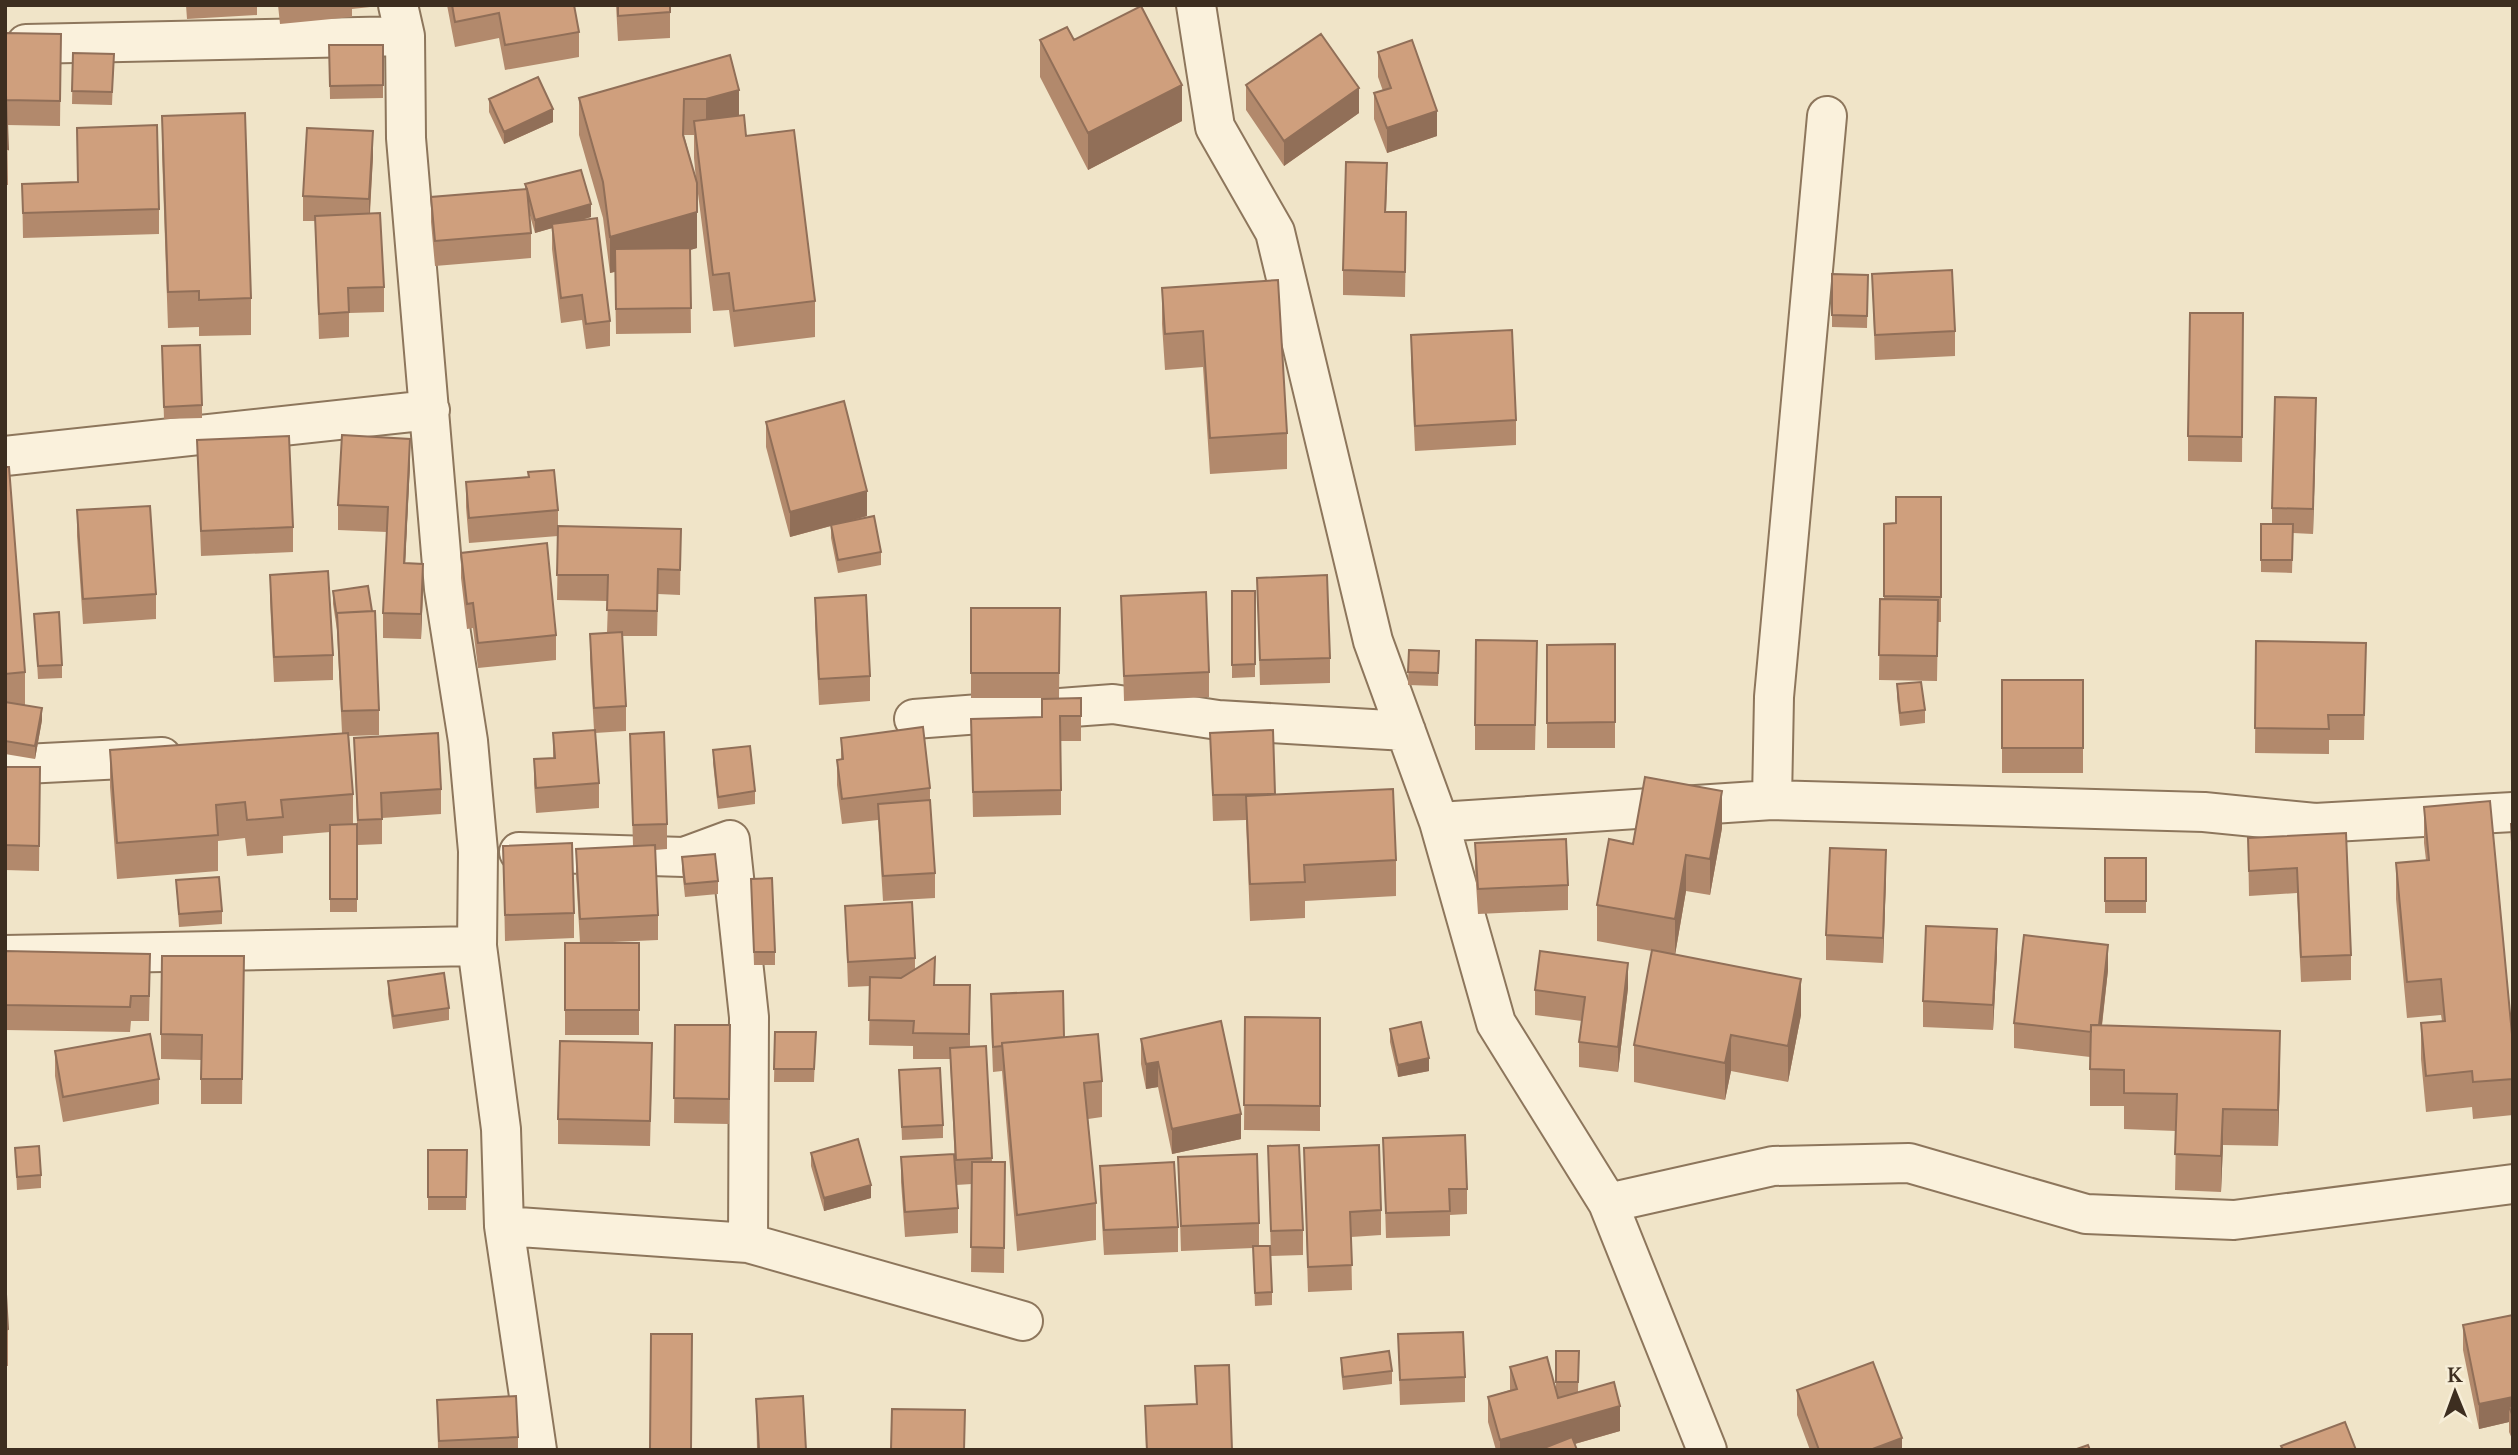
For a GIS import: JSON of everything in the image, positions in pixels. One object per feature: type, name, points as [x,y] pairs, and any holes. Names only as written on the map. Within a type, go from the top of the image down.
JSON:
[{"type":"street","points":[[1196,5],[1215,127],[1275,232],[1373,641],[1439,822],[1496,1023],[1608,1203],[1707,1450]]},
{"type":"street","points":[[26,44],[402,21],[405,138],[444,589],[468,741],[478,851],[477,946],[501,1129],[504,1226],[537,1450]]},
{"type":"street","points":[[1772,800],[1774,697],[1827,116]]},
{"type":"street","points":[[5,456],[430,410]]},
{"type":"street","points":[[914,719],[1113,704],[1218,720],[1406,732]]},
{"type":"street","points":[[427,743],[468,741]]},
{"type":"street","points":[[5,765],[196,755]]},
{"type":"street","points":[[1439,822],[1772,800],[2204,812],[2315,823],[2513,812]]},
{"type":"street","points":[[478,851],[684,857],[730,840],[749,1017],[748,1243]]},
{"type":"street","points":[[5,955],[477,946]]},
{"type":"street","points":[[1608,1203],[1773,1166],[1909,1163],[2086,1214],[2234,1220],[2513,1184]]},
{"type":"street","points":[[504,1226],[748,1243],[1023,1321]]},
{"type":"building","points":[[452,5],[574,5],[579,32],[505,45],[499,13],[455,22]]},
{"type":"building","points":[[618,5],[670,5],[670,12],[618,16]]},
{"type":"building","points":[[1141,6],[1182,85],[1088,133],[1040,40],[1067,27],[1074,40]]},
{"type":"building","points":[[5,33],[61,34],[60,101],[6,100]]},
{"type":"building","points":[[1321,34],[1359,88],[1284,141],[1246,85]]},
{"type":"building","points":[[1412,40],[1437,111],[1387,128],[1374,93],[1391,88],[1378,52]]},
{"type":"building","points":[[329,45],[383,45],[383,85],[330,86]]},
{"type":"building","points":[[73,53],[114,54],[112,92],[72,91]]},
{"type":"building","points":[[730,55],[739,90],[706,99],[684,99],[683,135],[697,183],[697,212],[610,237],[603,182],[579,98]]},
{"type":"building","points":[[538,77],[553,109],[504,132],[489,99]]},
{"type":"building","points":[[6,95],[8,149],[5,148]]},
{"type":"building","points":[[245,113],[251,298],[199,300],[199,291],[168,292],[162,116]]},
{"type":"building","points":[[744,115],[746,136],[794,130],[815,301],[734,311],[729,273],[713,275],[694,121]]},
{"type":"building","points":[[157,125],[159,209],[23,213],[22,184],[78,182],[77,128]]},
{"type":"building","points":[[307,128],[373,131],[369,199],[303,196]]},
{"type":"building","points":[[1346,162],[1387,163],[1385,212],[1406,212],[1405,272],[1343,270]]},
{"type":"building","points":[[581,170],[591,204],[535,220],[525,184]]},
{"type":"building","points":[[527,189],[531,233],[435,241],[431,197]]},
{"type":"building","points":[[380,213],[384,287],[348,288],[349,312],[319,314],[315,216]]},
{"type":"building","points":[[597,218],[610,321],[586,324],[582,295],[561,298],[552,224]]},
{"type":"building","points":[[690,248],[691,308],[616,309],[615,249]]},
{"type":"building","points":[[1952,270],[1955,331],[1875,335],[1872,274]]},
{"type":"building","points":[[1832,274],[1868,275],[1867,316],[1832,315]]},
{"type":"building","points":[[1278,280],[1287,433],[1210,438],[1203,331],[1165,334],[1162,288]]},
{"type":"building","points":[[2190,313],[2243,313],[2242,437],[2188,436]]},
{"type":"building","points":[[1512,330],[1516,420],[1415,426],[1411,335]]},
{"type":"building","points":[[200,345],[202,405],[164,407],[162,346]]},
{"type":"building","points":[[2275,397],[2316,398],[2313,509],[2272,508]]},
{"type":"building","points":[[844,401],[867,491],[790,512],[766,422]]},
{"type":"building","points":[[342,435],[410,439],[404,563],[423,564],[421,614],[383,613],[388,507],[338,505]]},
{"type":"building","points":[[289,436],[293,527],[201,531],[197,440]]},
{"type":"building","points":[[5,467],[9,467],[25,672],[5,674]]},
{"type":"building","points":[[554,470],[558,510],[469,518],[466,482],[529,477],[528,472]]},
{"type":"building","points":[[1896,497],[1941,497],[1941,597],[1884,596],[1884,524],[1896,523]]},
{"type":"building","points":[[150,506],[156,594],[83,599],[77,510]]},
{"type":"building","points":[[874,516],[881,552],[838,560],[831,525]]},
{"type":"building","points":[[2261,524],[2293,524],[2292,560],[2261,560]]},
{"type":"building","points":[[558,526],[681,529],[680,570],[658,569],[657,611],[607,610],[608,575],[557,575]]},
{"type":"building","points":[[547,543],[556,635],[478,643],[473,603],[467,604],[461,553]]},
{"type":"building","points":[[328,571],[333,655],[274,657],[270,575]]},
{"type":"building","points":[[1327,575],[1330,658],[1260,660],[1257,578]]},
{"type":"building","points":[[368,586],[372,611],[337,613],[337,618],[333,591]]},
{"type":"building","points":[[1232,591],[1255,591],[1255,664],[1232,665]]},
{"type":"building","points":[[1206,592],[1209,672],[1124,676],[1121,596]]},
{"type":"building","points":[[866,595],[870,676],[819,679],[815,598]]},
{"type":"building","points":[[1880,599],[1938,600],[1937,656],[1879,655]]},
{"type":"building","points":[[971,608],[1060,608],[1059,673],[971,673]]},
{"type":"building","points":[[375,611],[379,710],[342,711],[337,613]]},
{"type":"building","points":[[59,612],[62,665],[38,666],[34,614]]},
{"type":"building","points":[[622,632],[626,706],[594,708],[590,634]]},
{"type":"building","points":[[1476,640],[1537,641],[1535,725],[1475,725]]},
{"type":"building","points":[[2256,641],[2366,643],[2364,715],[2328,715],[2329,729],[2255,728]]},
{"type":"building","points":[[1615,644],[1615,722],[1547,723],[1547,645]]},
{"type":"building","points":[[1409,650],[1439,651],[1438,673],[1408,672]]},
{"type":"building","points":[[2002,680],[2083,680],[2083,748],[2002,748]]},
{"type":"building","points":[[1921,682],[1925,710],[1900,713],[1897,684]]},
{"type":"building","points":[[1081,698],[1081,716],[1060,716],[1061,790],[973,792],[971,719],[1042,717],[1042,699]]},
{"type":"building","points":[[5,702],[42,708],[35,746],[5,741]]},
{"type":"building","points":[[923,727],[930,788],[842,799],[837,760],[843,759],[841,738]]},
{"type":"building","points":[[595,730],[599,783],[536,788],[534,759],[555,758],[553,733]]},
{"type":"building","points":[[1273,730],[1275,794],[1213,795],[1210,733]]},
{"type":"building","points":[[664,732],[667,824],[633,825],[630,734]]},
{"type":"building","points":[[348,733],[353,794],[281,800],[283,817],[247,820],[245,802],[216,805],[218,835],[117,843],[110,750]]},
{"type":"building","points":[[438,733],[441,789],[381,793],[382,819],[358,820],[354,738]]},
{"type":"building","points":[[750,746],[755,791],[718,797],[713,750]]},
{"type":"building","points":[[5,767],[40,767],[39,846],[5,845]]},
{"type":"building","points":[[1645,777],[1722,791],[1710,859],[1686,855],[1675,919],[1597,905],[1609,839],[1633,844]]},
{"type":"building","points":[[1393,789],[1396,860],[1304,865],[1305,882],[1250,884],[1246,796]]},
{"type":"building","points":[[930,800],[935,873],[883,876],[878,804]]},
{"type":"building","points":[[2490,801],[2513,1045],[2513,1079],[2473,1082],[2472,1071],[2426,1076],[2421,1023],[2445,1021],[2441,979],[2407,982],[2396,863],[2429,860],[2424,807]]},
{"type":"building","points":[[357,824],[357,899],[330,899],[330,825]]},
{"type":"building","points":[[2511,824],[2513,824],[2513,860]]},
{"type":"building","points":[[2346,833],[2351,955],[2301,957],[2297,868],[2249,871],[2248,838]]},
{"type":"building","points":[[1566,839],[1568,885],[1478,889],[1475,843]]},
{"type":"building","points":[[572,843],[574,913],[505,915],[503,846]]},
{"type":"building","points":[[655,845],[658,915],[580,919],[576,849]]},
{"type":"building","points":[[1830,848],[1886,850],[1883,938],[1826,935]]},
{"type":"building","points":[[715,854],[718,881],[685,884],[682,857]]},
{"type":"building","points":[[2105,858],[2146,858],[2146,901],[2105,901]]},
{"type":"building","points":[[219,877],[222,911],[179,914],[176,880]]},
{"type":"building","points":[[772,878],[775,952],[754,952],[751,879]]},
{"type":"building","points":[[912,902],[915,958],[848,962],[845,906]]},
{"type":"building","points":[[1926,926],[1997,929],[1993,1005],[1923,1001]]},
{"type":"building","points":[[2024,935],[2108,945],[2099,1025],[2091,1025],[2091,1032],[2014,1023]]},
{"type":"building","points":[[565,943],[639,943],[639,1010],[565,1010]]},
{"type":"building","points":[[1652,950],[1801,979],[1788,1046],[1731,1035],[1725,1063],[1634,1045]]},
{"type":"building","points":[[5,951],[150,954],[149,996],[131,996],[130,1007],[5,1005]]},
{"type":"building","points":[[1540,951],[1628,963],[1618,1047],[1579,1042],[1585,997],[1535,990]]},
{"type":"building","points":[[162,956],[244,956],[242,1079],[201,1079],[202,1035],[161,1034]]},
{"type":"building","points":[[935,957],[934,985],[970,985],[969,1034],[913,1033],[914,1021],[869,1020],[870,977],[901,978]]},
{"type":"building","points":[[444,973],[449,1008],[393,1016],[388,981]]},
{"type":"building","points":[[1063,991],[1064,1037],[1002,1043],[1002,1046],[993,1047],[991,994]]},
{"type":"building","points":[[1245,1017],[1320,1018],[1320,1106],[1244,1105]]},
{"type":"building","points":[[1221,1021],[1241,1114],[1172,1129],[1158,1062],[1146,1064],[1141,1039]]},
{"type":"building","points":[[1421,1022],[1429,1058],[1398,1065],[1390,1029]]},
{"type":"building","points":[[675,1025],[730,1025],[729,1099],[674,1098]]},
{"type":"building","points":[[2091,1025],[2280,1031],[2278,1110],[2223,1109],[2221,1156],[2175,1154],[2177,1094],[2124,1093],[2124,1070],[2090,1069]]},
{"type":"building","points":[[775,1032],[816,1032],[814,1069],[774,1069]]},
{"type":"building","points":[[150,1034],[159,1079],[63,1097],[55,1051]]},
{"type":"building","points":[[1098,1034],[1102,1081],[1084,1083],[1096,1203],[1017,1215],[1002,1043]]},
{"type":"building","points":[[560,1041],[652,1043],[650,1121],[558,1119]]},
{"type":"building","points":[[986,1046],[992,1158],[956,1160],[950,1048]]},
{"type":"building","points":[[940,1068],[943,1125],[902,1127],[899,1070]]},
{"type":"building","points":[[1465,1135],[1467,1189],[1449,1189],[1450,1211],[1386,1213],[1383,1138]]},
{"type":"building","points":[[858,1139],[871,1185],[824,1198],[811,1153]]},
{"type":"building","points":[[1299,1145],[1303,1230],[1271,1231],[1268,1146]]},
{"type":"building","points":[[1379,1145],[1381,1210],[1350,1212],[1352,1265],[1308,1267],[1304,1148]]},
{"type":"building","points":[[39,1146],[41,1175],[17,1177],[15,1148]]},
{"type":"building","points":[[428,1150],[467,1150],[466,1197],[428,1197]]},
{"type":"building","points":[[954,1154],[958,1208],[905,1212],[901,1157]]},
{"type":"building","points":[[1257,1154],[1259,1223],[1181,1226],[1178,1157]]},
{"type":"building","points":[[972,1162],[1005,1162],[1004,1248],[971,1247]]},
{"type":"building","points":[[1174,1162],[1178,1227],[1104,1230],[1100,1166]]},
{"type":"building","points":[[1253,1246],[1270,1246],[1272,1292],[1255,1293]]},
{"type":"building","points":[[5,1294],[8,1329],[5,1330]]},
{"type":"building","points":[[2513,1315],[2513,1397],[2479,1404],[2463,1325]]},
{"type":"building","points":[[1463,1332],[1465,1377],[1400,1380],[1398,1334]]},
{"type":"building","points":[[651,1334],[692,1334],[691,1450],[650,1450]]},
{"type":"building","points":[[1389,1351],[1392,1371],[1343,1377],[1341,1358]]},
{"type":"building","points":[[1556,1351],[1579,1351],[1578,1382],[1556,1382]]},
{"type":"building","points":[[1547,1357],[1558,1398],[1614,1382],[1620,1406],[1500,1440],[1488,1397],[1517,1389],[1510,1367]]},
{"type":"building","points":[[1873,1362],[1902,1438],[1870,1450],[1819,1450],[1797,1390]]},
{"type":"building","points":[[1229,1365],[1232,1450],[1147,1450],[1145,1406],[1197,1404],[1195,1366]]},
{"type":"building","points":[[516,1396],[518,1437],[439,1441],[437,1400]]},
{"type":"building","points":[[803,1396],[806,1450],[759,1450],[756,1399]]},
{"type":"building","points":[[892,1409],[965,1410],[964,1450],[891,1450]]},
{"type":"building","points":[[2345,1422],[2356,1450],[2283,1450],[2281,1446]]},
{"type":"building","points":[[1572,1437],[1577,1450],[1539,1450]]},
{"type":"building","points":[[2088,1445],[2090,1450],[2074,1450]]}]
